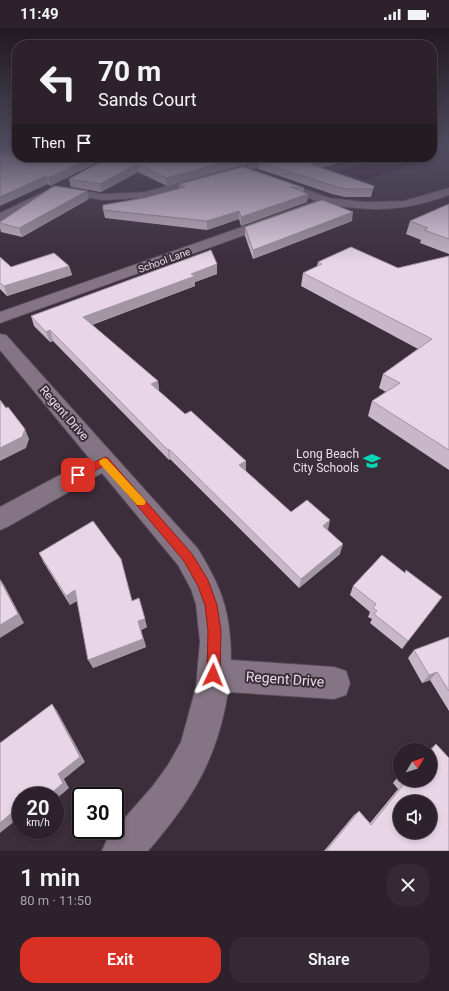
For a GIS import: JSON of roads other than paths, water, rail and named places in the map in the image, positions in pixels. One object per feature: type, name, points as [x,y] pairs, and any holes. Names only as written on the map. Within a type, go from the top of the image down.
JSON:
[{"type":"street","points":[[0,218],[61,186]]},
{"type":"street","points":[[55,190],[103,198],[133,197],[178,186]]},
{"type":"street","points":[[288,186],[327,201],[364,206],[396,206],[415,203],[449,191]]},
{"type":"street","name":"School Lane","points":[[0,318],[327,201]]},
{"type":"street","name":"Regent Drive","points":[[0,339],[188,557],[203,584],[211,605],[214,631],[213,675],[209,706],[200,741],[188,767],[159,809],[122,851]]},
{"type":"street","points":[[0,519],[105,461]]},
{"type":"street","name":"Regent Drive","points":[[213,675],[334,682]]},
{"type":"place","name":"Long Beach City Schools","points":[[372,461]]}]
